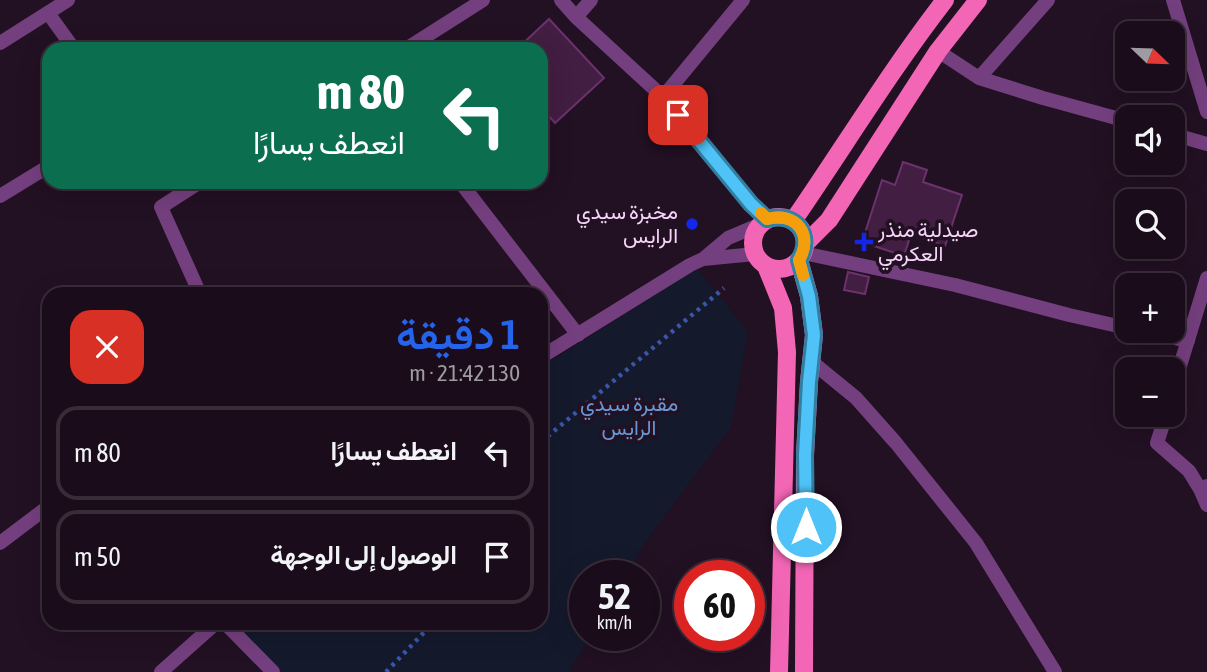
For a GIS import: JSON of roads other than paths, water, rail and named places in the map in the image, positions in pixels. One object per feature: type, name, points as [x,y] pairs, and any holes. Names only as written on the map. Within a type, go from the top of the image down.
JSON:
[{"type":"main road","points":[[793,221],[871,102],[945,0]]},
{"type":"main road","points":[[760,260],[774,269],[792,266],[829,220],[938,51],[978,0]]},
{"type":"main road","points":[[779,672],[787,352],[783,308],[752,246],[755,230],[764,221],[776,217],[793,221],[804,235],[802,252],[814,335],[805,455],[804,672]]},
{"type":"street","points":[[0,43],[68,0]]},
{"type":"street","points":[[418,42],[483,0]]},
{"type":"street","points":[[548,353],[703,259],[728,238],[764,221],[663,97],[561,0]]},
{"type":"street","points":[[576,17],[591,0]]},
{"type":"street","points":[[663,97],[743,0]]},
{"type":"street","points":[[979,78],[1048,0]]},
{"type":"street","points":[[1173,0],[1207,112]]},
{"type":"street","points":[[48,13],[69,42]]},
{"type":"street","points":[[938,51],[979,78],[1115,118]]},
{"type":"street","points":[[1185,138],[1207,144]]},
{"type":"street","points":[[0,196],[42,170]]},
{"type":"street","points":[[189,189],[161,207],[198,287]]},
{"type":"street","points":[[466,189],[541,287]]},
{"type":"street","points":[[802,252],[956,285],[1115,325]]},
{"type":"street","points":[[703,259],[760,260]]},
{"type":"street","points":[[1183,357],[1207,278]]},
{"type":"street","points":[[548,296],[578,335]]},
{"type":"street","points":[[812,362],[856,398],[976,542],[1055,672]]},
{"type":"street","points":[[1162,427],[1157,443],[1189,471],[1203,488],[1207,505]]},
{"type":"street","points":[[0,543],[42,511]]},
{"type":"street","points":[[161,672],[208,630]]},
{"type":"street","points":[[232,630],[273,672]]},
{"type":"place","name":"مخبزة سيدي الرايس","points":[[692,224]]},
{"type":"place","name":"صيدلية منذر العكرمي","points":[[864,242]]},
{"type":"park label","name":"مقبرة سيدي الرايس","points":[[629,416]]}]
